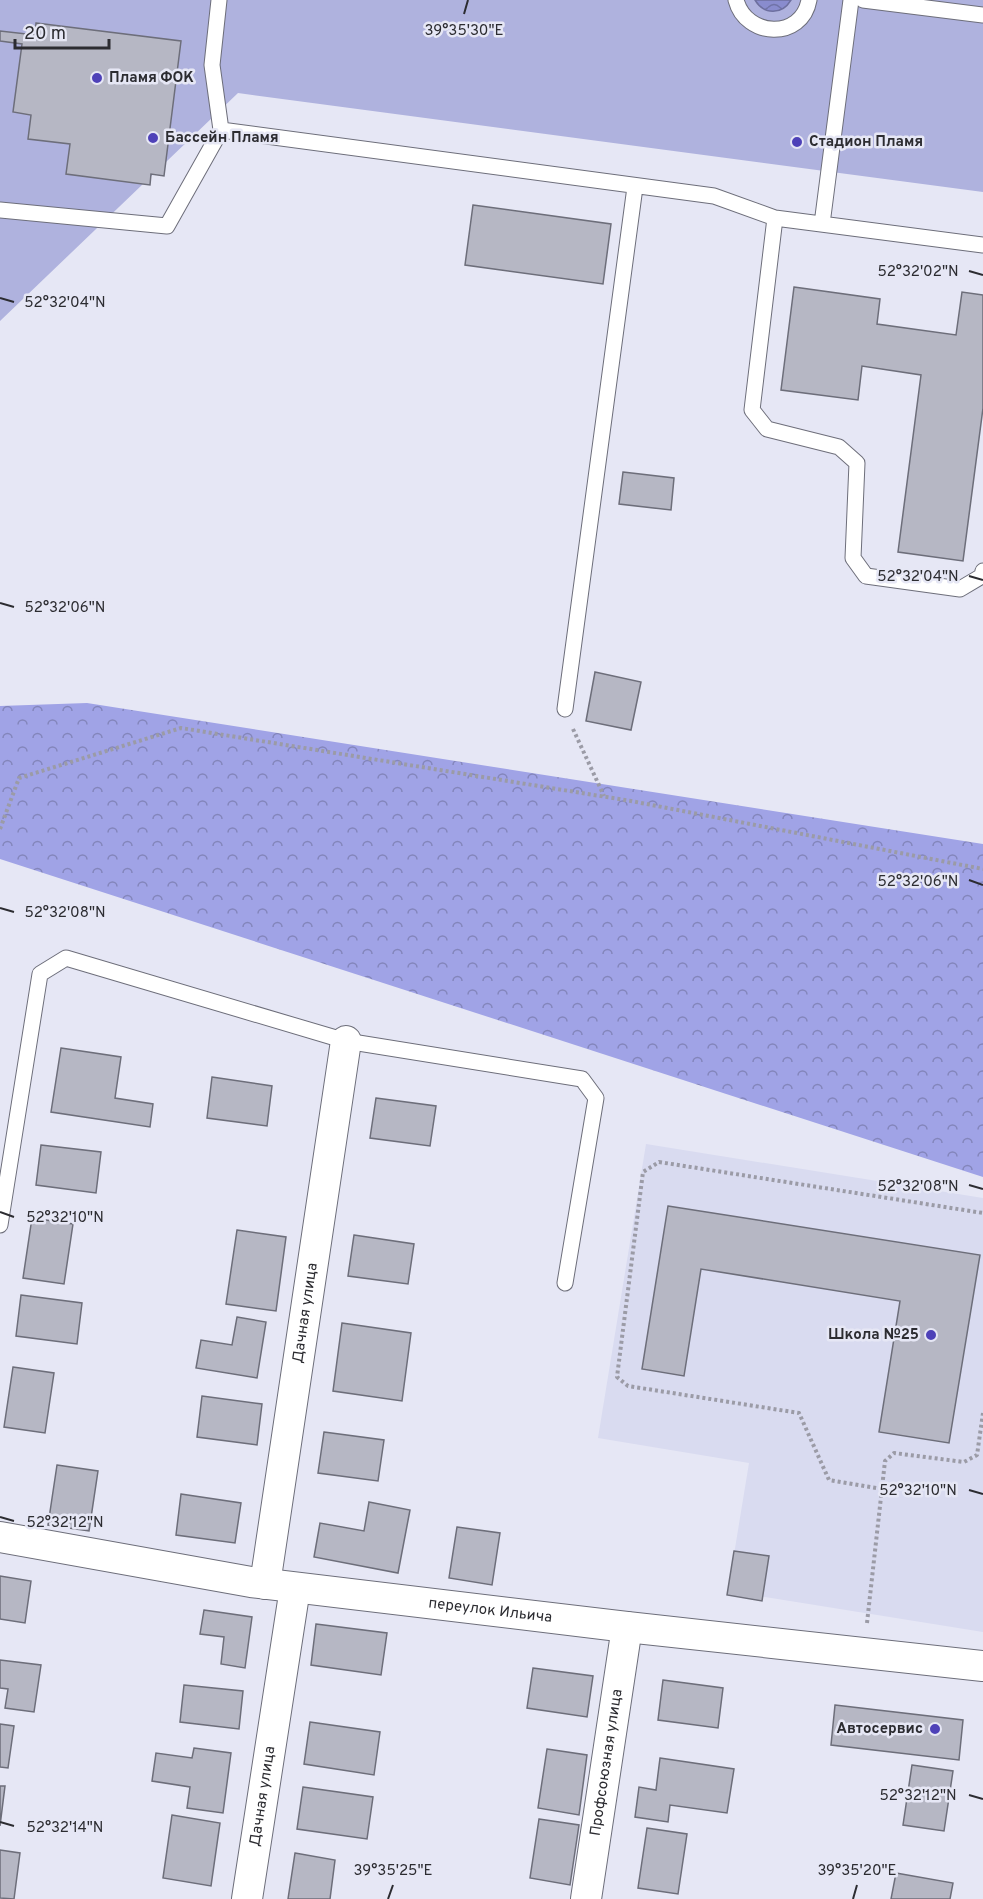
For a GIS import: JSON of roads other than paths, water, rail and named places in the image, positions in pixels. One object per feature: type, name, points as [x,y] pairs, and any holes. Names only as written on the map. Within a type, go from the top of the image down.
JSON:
[{"type":"street","name":"Дачная улица","points":[[265,1584],[346,1041]]},
{"type":"street","name":"переулок Ильича","points":[[0,1538],[295,1588],[627,1628],[983,1665]]},
{"type":"street","name":"Дачная улица","points":[[247,1899],[295,1588]]},
{"type":"street","name":"Профсоюзная улица","points":[[586,1899],[627,1628]]},
{"type":"lane","points":[[0,210],[166,226],[221,130],[212,65],[219,0]]},
{"type":"lane","points":[[736,0],[741,13],[749,22],[760,28],[771,30],[794,23],[802,15],[809,0]]},
{"type":"lane","points":[[822,224],[851,0]]},
{"type":"lane","points":[[863,0],[983,15]]},
{"type":"lane","points":[[221,130],[714,196],[775,218],[983,245]]},
{"type":"lane","points":[[565,709],[634,187]]},
{"type":"lane","points":[[775,218],[752,410],[767,429],[840,447],[857,463],[853,558],[866,576],[960,589],[982,576],[983,571]]},
{"type":"lane","points":[[0,1225],[40,974],[66,958],[346,1041],[582,1078],[596,1098],[565,1283]]},
{"type":"water","points":[[755,0],[791,0],[778,11],[768,11]]},
{"type":"place","name":"Пламя ФОК","points":[[97,78]]},
{"type":"place","name":"Бассейн Пламя","points":[[153,138]]},
{"type":"place","name":"Стадион Пламя","points":[[797,142]]},
{"type":"place","name":"Школа №25","points":[[931,1335]]},
{"type":"place","name":"Автосервис","points":[[935,1729]]}]
